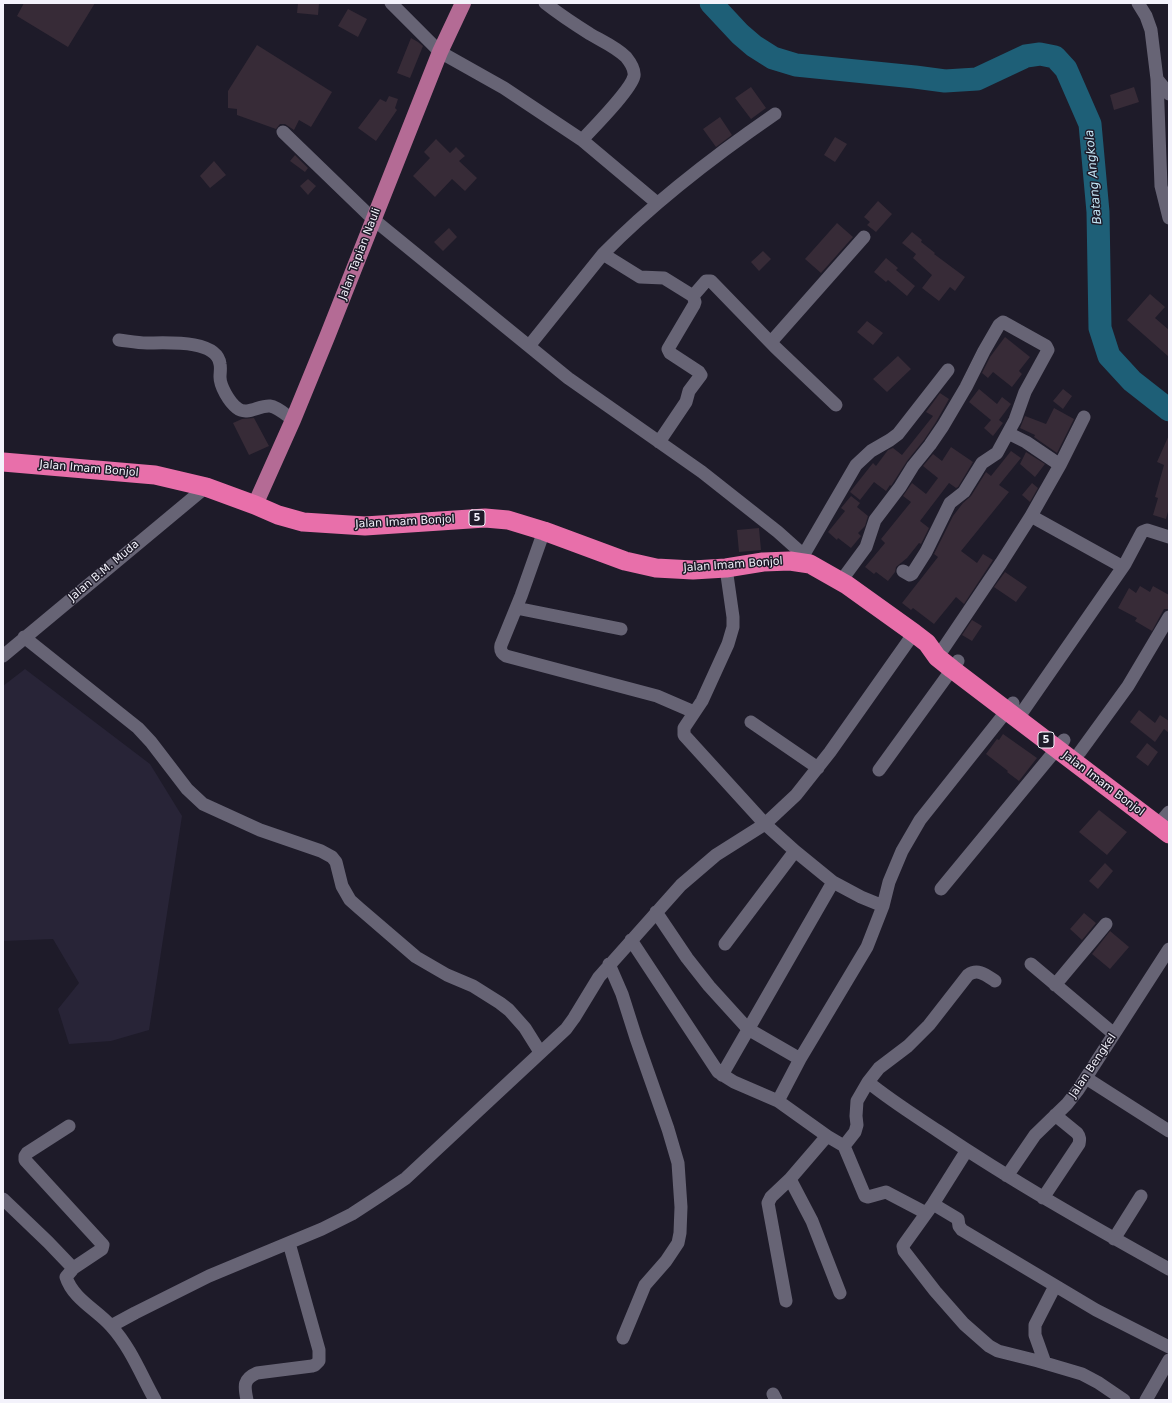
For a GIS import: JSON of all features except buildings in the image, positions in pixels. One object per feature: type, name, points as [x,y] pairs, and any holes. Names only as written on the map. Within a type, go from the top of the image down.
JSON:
[{"type":"highway","name":"Jalan Imam Bonjol","points":[[3,462],[155,475],[206,487],[278,515],[304,522],[366,526],[485,518],[508,520],[544,531],[625,561],[656,568],[693,570],[726,568],[770,562],[807,560],[841,581],[928,641],[937,656],[955,665],[1166,822]]},
{"type":"highway","name":"Jalan Imam Bonjol","points":[[1060,744],[1080,752],[1166,822]]},
{"type":"main road","name":"Jalan Tapian Nauli","points":[[255,505],[293,420],[373,219],[420,106],[440,52],[463,3]]},
{"type":"street","points":[[391,3],[440,52],[504,88],[582,140],[657,203]]},
{"type":"street","points":[[544,3],[570,22],[627,58],[634,71],[632,81],[624,94],[582,140]]},
{"type":"street","points":[[1138,3],[1150,25],[1157,79],[1161,186],[1169,218]]},
{"type":"street","points":[[1157,79],[1169,94]]},
{"type":"street","points":[[529,346],[603,254],[657,203],[730,145],[775,114]]},
{"type":"street","points":[[283,132],[373,219],[568,378],[702,472],[778,532],[807,560],[856,465],[871,451],[898,434],[948,370]]},
{"type":"street","points":[[771,342],[864,237]]},
{"type":"street","points":[[603,254],[640,277],[664,278],[693,296],[695,302],[668,349],[670,353],[699,372],[700,375],[689,391],[686,402],[659,442]]},
{"type":"street","points":[[693,296],[706,281],[710,280],[836,405]]},
{"type":"street","points":[[841,581],[868,543],[876,520],[938,432],[966,388],[984,351],[999,325],[1003,322],[1046,346],[1048,349],[1025,392],[1015,420],[997,453],[982,463],[964,492],[950,503],[926,552],[912,574],[910,575],[904,571]]},
{"type":"street","points":[[119,340],[189,345],[201,347],[211,351],[219,360],[221,383],[237,408],[244,411],[270,406],[281,410],[293,420]]},
{"type":"street","points":[[111,1326],[209,1276],[289,1243],[352,1214],[406,1178],[566,1029],[599,977],[681,885],[716,855],[765,824],[796,795],[928,641],[1001,563],[1031,516],[1060,465],[1084,417]]},
{"type":"street","points":[[1008,433],[1026,442],[1041,454],[1060,465]]},
{"type":"street","name":"Jalan B.M. Muda","points":[[3,656],[206,487]]},
{"type":"street","points":[[1031,516],[1123,567]]},
{"type":"street","points":[[778,1101],[800,1059],[867,947],[883,906],[889,882],[902,851],[920,820],[1014,708],[1123,567],[1144,530],[1169,537]]},
{"type":"street","points":[[544,531],[516,608],[500,645],[501,652],[506,656],[657,696],[694,712]]},
{"type":"street","points":[[726,568],[733,617],[733,628],[728,644],[702,701],[684,728],[684,735],[765,824],[795,851],[833,882],[861,897],[883,906]]},
{"type":"street","points":[[516,608],[621,629]]},
{"type":"street","points":[[1080,752],[1128,686],[1169,617]]},
{"type":"street","points":[[24,637],[138,728],[151,742],[187,789],[203,804],[260,830],[293,843],[321,851],[332,857],[336,862],[342,886],[348,897],[358,908],[416,957],[446,975],[473,986],[509,1010],[525,1028],[540,1052]]},
{"type":"street","points":[[879,770],[955,665]]},
{"type":"street","points":[[751,722],[818,768]]},
{"type":"street","points":[[941,889],[1060,744]]},
{"type":"street","points":[[725,944],[795,851]]},
{"type":"street","points":[[722,1076],[833,882]]},
{"type":"street","points":[[656,912],[687,958],[709,986],[748,1030],[800,1059]]},
{"type":"street","points":[[1054,985],[1106,924]]},
{"type":"street","points":[[631,940],[722,1076],[778,1101],[827,1136],[844,1146],[865,1196],[868,1197],[886,1192],[958,1218],[959,1226],[962,1230],[1096,1310],[1169,1347]]},
{"type":"street","name":"Jalan Bengkel","points":[[1007,1176],[1035,1134],[1056,1115],[1078,1090],[1169,949]]},
{"type":"street","points":[[610,964],[622,994],[668,1129],[678,1163],[681,1207],[678,1243],[666,1261],[645,1285],[623,1338]]},
{"type":"street","points":[[1031,964],[1054,985],[1114,1034]]},
{"type":"street","points":[[844,1146],[855,1132],[857,1125],[857,1101],[868,1082],[879,1068],[908,1046],[929,1025],[968,975],[978,971],[995,981]]},
{"type":"street","points":[[1086,1078],[1169,1131]]},
{"type":"street","points":[[868,1082],[1007,1176],[1114,1239],[1168,1268]]},
{"type":"street","points":[[1043,1198],[1079,1144],[1080,1140],[1079,1135],[1056,1115]]},
{"type":"street","points":[[68,1126],[27,1153],[25,1160],[103,1246],[102,1249],[72,1269],[66,1277],[79,1297],[111,1326],[131,1353],[155,1400]]},
{"type":"street","points":[[786,1301],[768,1204],[771,1197],[790,1179],[827,1136]]},
{"type":"street","points":[[967,1150],[930,1209],[905,1243],[903,1249],[905,1254],[964,1324],[989,1346],[998,1351],[1082,1374],[1099,1383],[1124,1400]]},
{"type":"street","points":[[790,1179],[824,1248],[840,1293]]},
{"type":"street","points":[[1114,1239],[1141,1196]]},
{"type":"street","points":[[3,1199],[48,1242],[71,1266],[72,1269]]},
{"type":"street","points":[[247,1400],[245,1383],[251,1376],[257,1373],[312,1366],[319,1361],[319,1350],[289,1243]]},
{"type":"street","points":[[1045,1363],[1035,1335],[1035,1325],[1055,1286]]},
{"type":"street","points":[[1146,1400],[1169,1360]]},
{"type":"shaded area","points":[[25,669],[150,764],[182,816],[149,1030],[111,1041],[69,1044],[58,1009],[79,983],[53,939],[3,941],[3,686]]},
{"type":"waterway","name":"Batang Angkola","points":[[711,3],[740,34],[754,46],[773,58],[796,65],[945,81],[977,79],[1026,56],[1040,54],[1055,57],[1066,69],[1090,124],[1098,212],[1100,328],[1109,356],[1132,381],[1169,410]]}]
